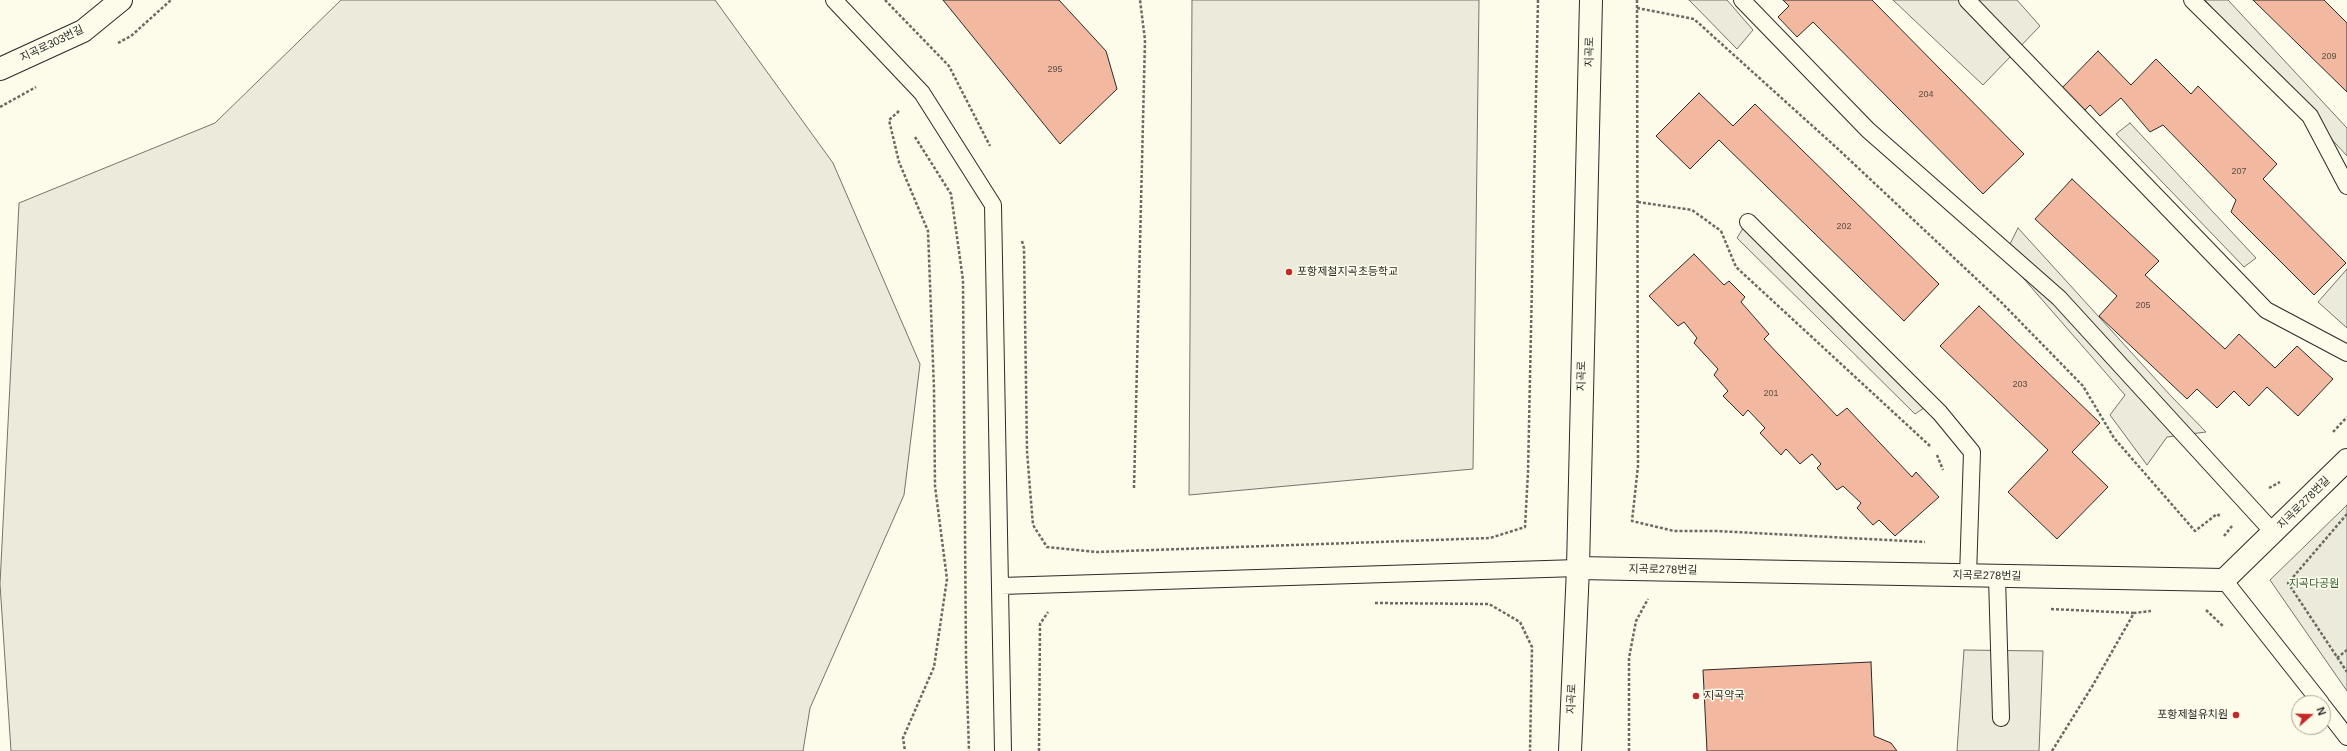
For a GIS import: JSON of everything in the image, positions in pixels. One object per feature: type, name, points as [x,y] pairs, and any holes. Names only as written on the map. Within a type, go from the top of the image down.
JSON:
[{"type":"street","name":"지곡로303번길","points":[[0,69],[83,31],[120,0]]},
{"type":"street","name":"지곡로","points":[[1570,751],[1578,568],[1591,0]]},
{"type":"street","name":"지곡로278번길","points":[[1578,568],[1997,577],[2224,580],[2274,533],[2347,460]]},
{"type":"lane","points":[[834,0],[922,93],[993,205],[1003,751]]},
{"type":"lane","points":[[1742,0],[1868,130],[2059,298],[2274,533]]},
{"type":"lane","points":[[1967,0],[2266,310],[2347,353]]},
{"type":"lane","points":[[2192,0],[2310,116],[2347,186]]},
{"type":"lane","points":[[1748,222],[1940,413],[1972,452],[1968,576]]},
{"type":"lane","points":[[1001,586],[1578,568]]},
{"type":"lane","points":[[1997,577],[2001,718]]},
{"type":"lane","points":[[2224,580],[2314,695]]},
{"type":"lane","points":[[2331,716],[2347,737]]},
{"type":"path","points":[[1134,488],[1145,40],[1140,0]]},
{"type":"path","points":[[1097,552],[1490,538],[1525,527],[1528,472],[1538,0]]},
{"type":"path","points":[[1637,0],[1638,466],[1632,521],[1674,531],[1717,531],[1969,545]]},
{"type":"path","points":[[1637,8],[1694,19],[1844,154],[2001,302],[2083,386],[2114,438],[2196,531],[2217,514],[2223,517]]},
{"type":"path","points":[[903,118],[900,111],[889,120],[899,162],[928,231],[934,389],[935,486],[947,579],[934,667],[903,738],[905,751]]},
{"type":"path","points":[[911,130],[951,194],[963,280],[966,650],[969,751]]},
{"type":"path","points":[[1638,202],[1692,210],[1720,231],[1736,267],[1936,452],[1946,477]]},
{"type":"path","points":[[1720,231],[1748,222]]},
{"type":"path","points":[[2347,514],[2288,584],[2347,672]]},
{"type":"path","points":[[2221,540],[2234,523]]},
{"type":"path","points":[[1629,751],[1629,658],[1636,621],[1648,598],[1654,596]]},
{"type":"path","points":[[1370,603],[1489,604],[1520,622],[1532,647],[1530,751]]},
{"type":"path","points":[[2203,606],[2228,630]]},
{"type":"path","points":[[1038,751],[1040,624],[1049,610]]},
{"type":"path","points":[[2052,751],[2093,685],[2134,613],[2155,610]]},
{"type":"path","points":[[2337,658],[2347,650]]},
{"type":"green space","points":[[341,0],[715,0],[833,163],[920,364],[904,495],[810,708],[803,751],[11,751],[0,584],[19,203],[215,123]]},
{"type":"green space","points":[[1192,0],[1479,0],[1473,469],[1189,495]]},
{"type":"green space","name":"지곡다공원","points":[[2347,505],[2347,691],[2270,580]]},
{"type":"shaded area","points":[[1689,0],[1727,0],[1753,30],[1737,49]]},
{"type":"shaded area","points":[[1893,0],[2017,0],[2040,26],[1983,85]]},
{"type":"shaded area","points":[[2205,0],[2228,0],[2347,128],[2347,156]]},
{"type":"shaded area","points":[[2130,123],[2256,258],[2244,267],[2116,134]]},
{"type":"shaded area","points":[[1751,215],[1937,399],[1915,414],[1737,238]]},
{"type":"shaded area","points":[[2018,228],[2171,396],[2206,432],[2167,437],[2147,465],[2110,415],[2125,395],[2004,256]]},
{"type":"shaded area","points":[[2347,269],[2347,328],[2318,302]]},
{"type":"shaded area","points":[[1964,650],[2043,651],[2039,751],[1957,751]]},
{"type":"building","points":[[943,0],[1059,0],[1106,51],[1117,89],[1060,144]]},
{"type":"building","points":[[1783,0],[1872,0],[2024,154],[1983,194],[1813,22],[1797,37],[1778,17],[1789,6]]},
{"type":"building","points":[[2253,0],[2324,0],[2347,23],[2347,92]]},
{"type":"building","points":[[2098,51],[2131,85],[2156,59],[2191,94],[2198,86],[2277,164],[2263,179],[2346,263],[2314,295],[2231,212],[2236,200],[2163,125],[2150,132],[2121,98],[2100,116],[2090,105],[2080,115],[2059,91]]},
{"type":"building","points":[[1699,93],[1733,126],[1755,104],[1939,284],[1904,321],[1719,140],[1690,169],[1656,136]]},
{"type":"building","points":[[2072,179],[2159,261],[2145,275],[2225,349],[2239,334],[2275,368],[2297,346],[2333,379],[2298,416],[2267,387],[2249,406],[2234,391],[2217,408],[2197,389],[2187,399],[2099,316],[2117,296],[2035,219]]},
{"type":"building","points":[[1694,254],[1724,285],[1729,281],[1745,297],[1741,302],[1769,334],[1764,339],[1837,416],[1847,408],[1912,477],[1916,472],[1939,497],[1895,536],[1879,520],[1873,525],[1857,508],[1861,503],[1843,486],[1837,490],[1817,468],[1821,464],[1812,454],[1800,464],[1786,449],[1781,455],[1760,433],[1765,428],[1748,410],[1743,416],[1723,396],[1728,391],[1714,375],[1718,369],[1694,343],[1697,338],[1684,322],[1678,326],[1649,296]]},
{"type":"building","points":[[1979,306],[2100,423],[2072,452],[2108,487],[2057,539],[2008,492],[2048,450],[1940,346]]},
{"type":"building","points":[[1871,662],[1874,736],[1891,743],[1897,751],[1707,751],[1703,670]]},
{"type":"place","name":"포항제철지곡초등학교","points":[[1289,272]]},
{"type":"place","name":"지곡약국","points":[[1696,696]]},
{"type":"place","name":"포항제철유치원","points":[[2236,715]]}]
